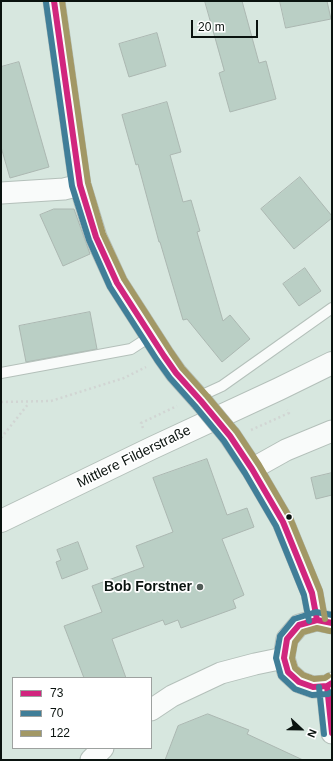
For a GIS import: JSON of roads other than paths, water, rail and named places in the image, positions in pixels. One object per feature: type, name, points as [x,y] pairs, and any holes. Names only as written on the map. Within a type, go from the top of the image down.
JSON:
[{"type":"main road","name":"Mittlere Filderstraße","points":[[1,521],[332,363]]},
{"type":"street","points":[[54,1],[80,185],[96,237],[117,283],[194,400],[238,434],[252,470],[283,522],[324,622],[299,625],[287,640],[284,658],[288,672],[299,682],[313,687],[330,685],[332,733]]},
{"type":"street","points":[[1,193],[64,189],[80,185]]},
{"type":"street","points":[[252,470],[286,450],[332,431]]},
{"type":"street","points":[[152,709],[172,696],[221,673],[284,658]]},
{"type":"street","points":[[91,760],[102,749]]},
{"type":"lane","points":[[194,400],[222,386],[332,308]]},
{"type":"lane","points":[[1,373],[131,350],[151,336]]},
{"type":"place","name":"Bob Forstner","points":[[200,587]]}]
